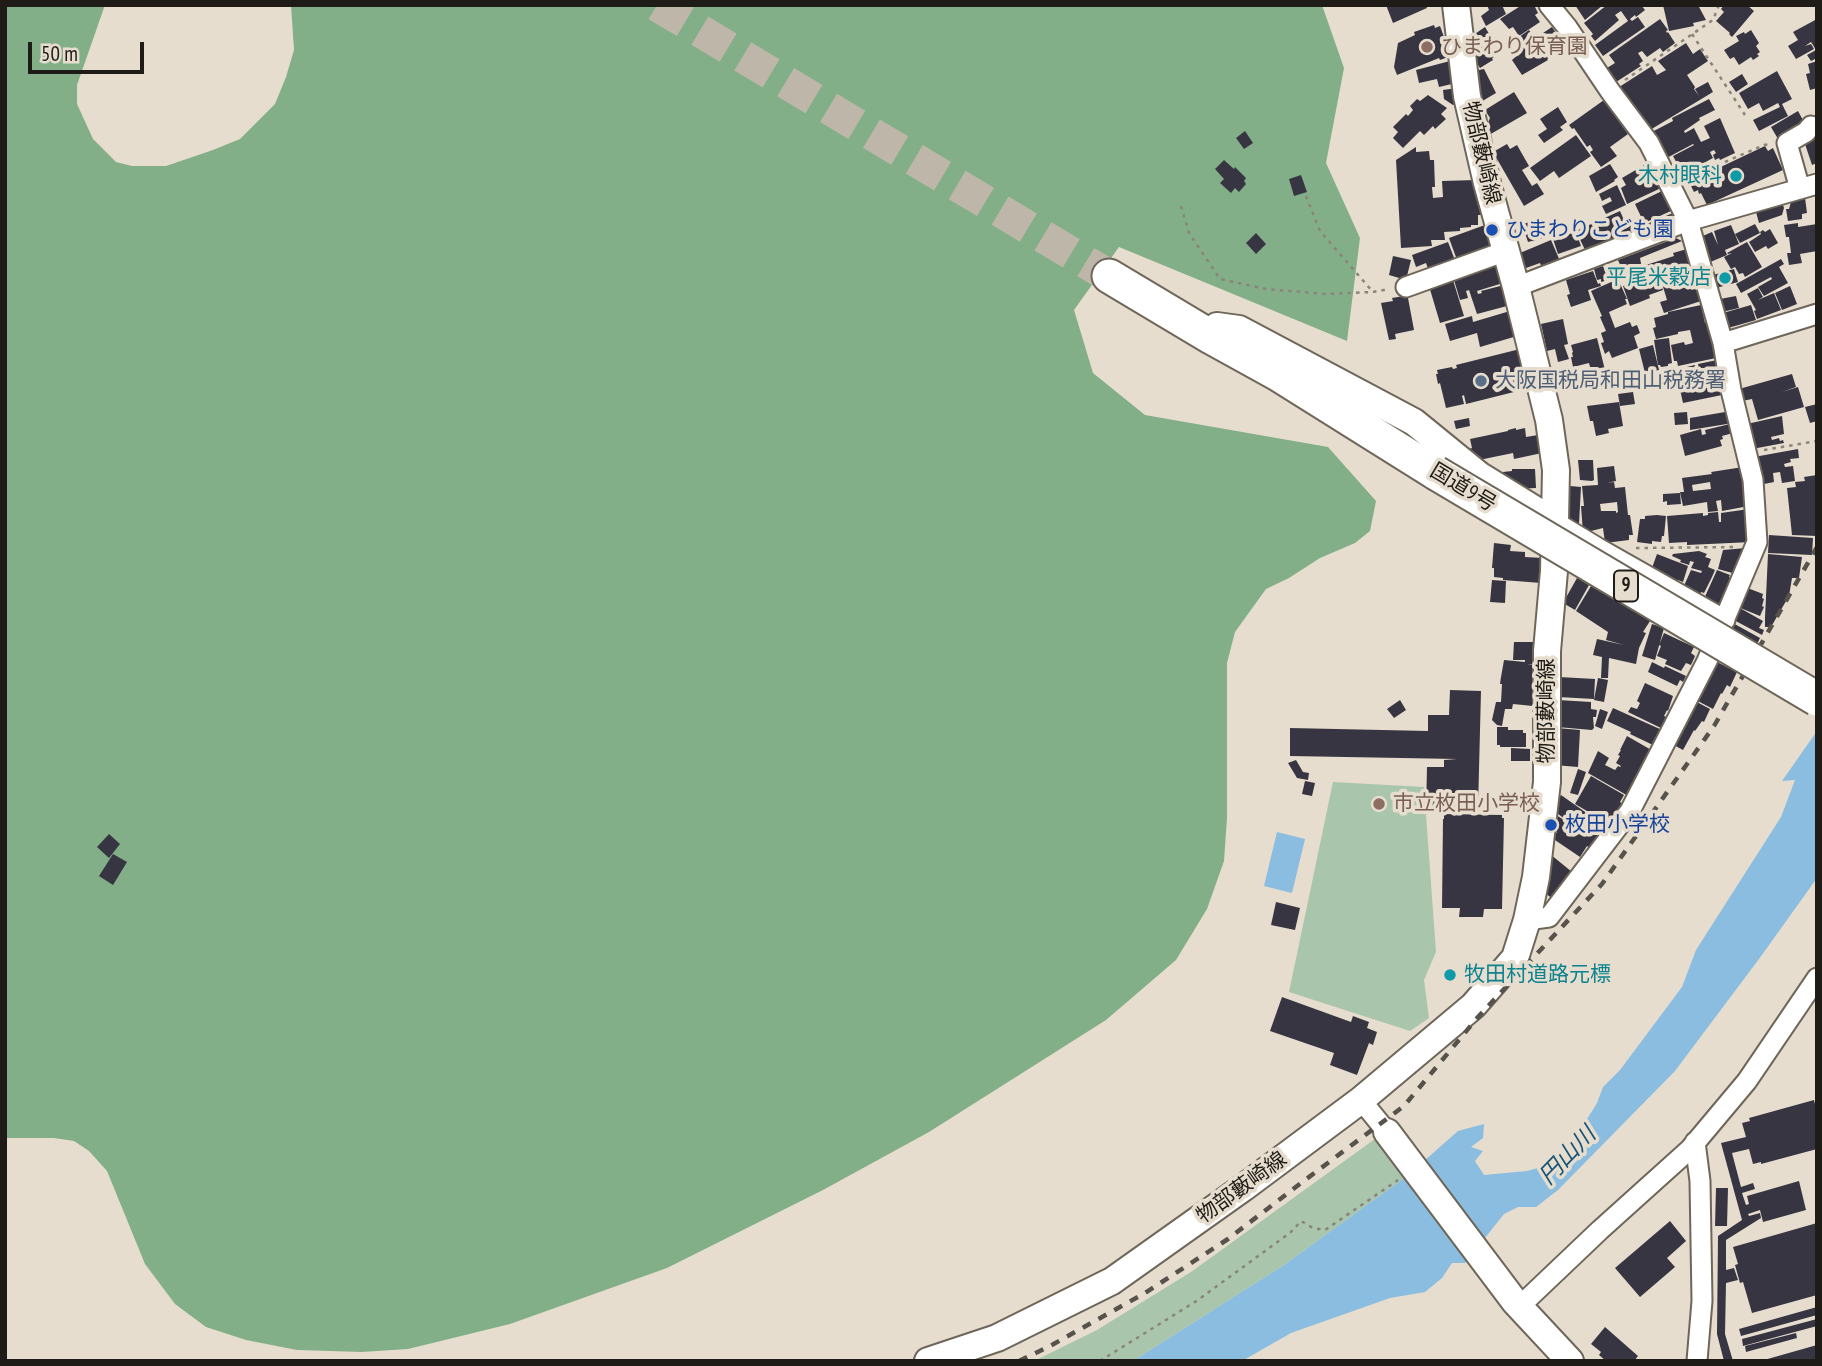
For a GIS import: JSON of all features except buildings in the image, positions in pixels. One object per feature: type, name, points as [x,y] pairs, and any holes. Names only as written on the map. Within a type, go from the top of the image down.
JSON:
[{"type":"highway","name":"国道9号","points":[[1109,276],[1278,374],[1436,473],[1817,699]]},
{"type":"main road","name":"物部藪崎線","points":[[928,1361],[998,1338],[1112,1281],[1362,1100],[1474,1006],[1515,958],[1536,877],[1546,782],[1546,651],[1554,571],[1556,470],[1549,420],[1467,96],[1456,5]]},
{"type":"main road","points":[[1211,337],[1217,326],[1239,328],[1415,422],[1479,475],[1555,522]]},
{"type":"main road","points":[[1387,1132],[1517,1305],[1570,1361]]},
{"type":"street","points":[[1527,920],[1549,917],[1630,811],[1707,661],[1756,542],[1753,480],[1731,390],[1723,343],[1688,221],[1649,144],[1549,5]]},
{"type":"street","points":[[1516,286],[1688,221],[1808,186],[1787,144],[1811,126]]},
{"type":"street","points":[[1406,287],[1506,251]]},
{"type":"street","points":[[1723,343],[1817,314]]},
{"type":"street","points":[[1555,522],[1725,620]]},
{"type":"street","points":[[1517,1305],[1695,1142],[1746,1081],[1817,978]]},
{"type":"street","points":[[1362,1100],[1387,1132]]},
{"type":"street","points":[[1695,1142],[1700,1181],[1702,1301],[1697,1361]]},
{"type":"path","points":[[1610,91],[1713,20],[1719,5]]},
{"type":"path","points":[[1692,34],[1745,115]]},
{"type":"path","points":[[1670,186],[1764,145],[1787,144]]},
{"type":"path","points":[[1306,196],[1321,231],[1373,292]]},
{"type":"path","points":[[1181,206],[1189,233],[1220,279],[1266,289],[1326,294],[1373,292],[1406,287]]},
{"type":"path","points":[[1747,454],[1817,441]]},
{"type":"path","points":[[1637,548],[1755,547]]},
{"type":"path","points":[[1100,1361],[1198,1300],[1291,1232],[1301,1221],[1313,1228],[1325,1230],[1402,1177]]},
{"type":"green space","points":[[5,5],[105,5],[77,85],[77,104],[93,139],[116,162],[132,166],[166,166],[240,139],[275,104],[294,50],[291,5],[1322,5],[1344,68],[1326,163],[1360,238],[1347,341],[1119,247],[1074,310],[1093,373],[1145,415],[1328,447],[1376,501],[1370,531],[1355,543],[1320,558],[1266,589],[1235,632],[1227,663],[1227,818],[1224,861],[1207,909],[1176,960],[1106,1020],[929,1132],[823,1190],[667,1268],[510,1324],[408,1349],[362,1352],[297,1350],[246,1340],[206,1327],[175,1304],[145,1264],[107,1171],[89,1151],[74,1141],[54,1138],[5,1138]]},
{"type":"green space","points":[[1333,782],[1424,787],[1436,952],[1424,980],[1429,1018],[1410,1031],[1289,992]]},
{"type":"green space","points":[[1379,1136],[1407,1176],[1284,1265],[1133,1361],[1034,1361],[1097,1330],[1191,1272]]},
{"type":"water","name":"円山川","points":[[1817,731],[1817,878],[1675,1071],[1558,1190],[1536,1207],[1518,1207],[1504,1214],[1465,1263],[1452,1263],[1442,1278],[1425,1292],[1390,1298],[1291,1333],[1242,1361],[1133,1361],[1284,1265],[1407,1176],[1458,1131],[1484,1124],[1483,1138],[1471,1147],[1483,1151],[1475,1161],[1484,1175],[1527,1171],[1552,1164],[1589,1116],[1603,1087],[1620,1070],[1682,987],[1696,950],[1781,817],[1795,780],[1782,781]]},
{"type":"water","points":[[1277,832],[1305,839],[1292,893],[1264,886]]},
{"type":"tunnel","points":[[657,5],[1109,276]]},
{"type":"railway","points":[[1019,1361],[1145,1293],[1228,1239],[1404,1106],[1478,1017],[1602,884],[1714,726],[1817,547]]},
{"type":"place","name":"ひまわり保育園","points":[[1427,47]]},
{"type":"place","name":"木村眼科","points":[[1736,176]]},
{"type":"place","name":"ひまわりこども園","points":[[1492,230]]},
{"type":"place","name":"平尾米穀店","points":[[1725,278]]},
{"type":"place","name":"大阪国税局和田山税務署","points":[[1481,381]]},
{"type":"place","name":"市立枚田小学校","points":[[1379,804]]},
{"type":"place","name":"枚田小学校","points":[[1551,825]]},
{"type":"place","name":"牧田村道路元標","points":[[1450,975]]}]
